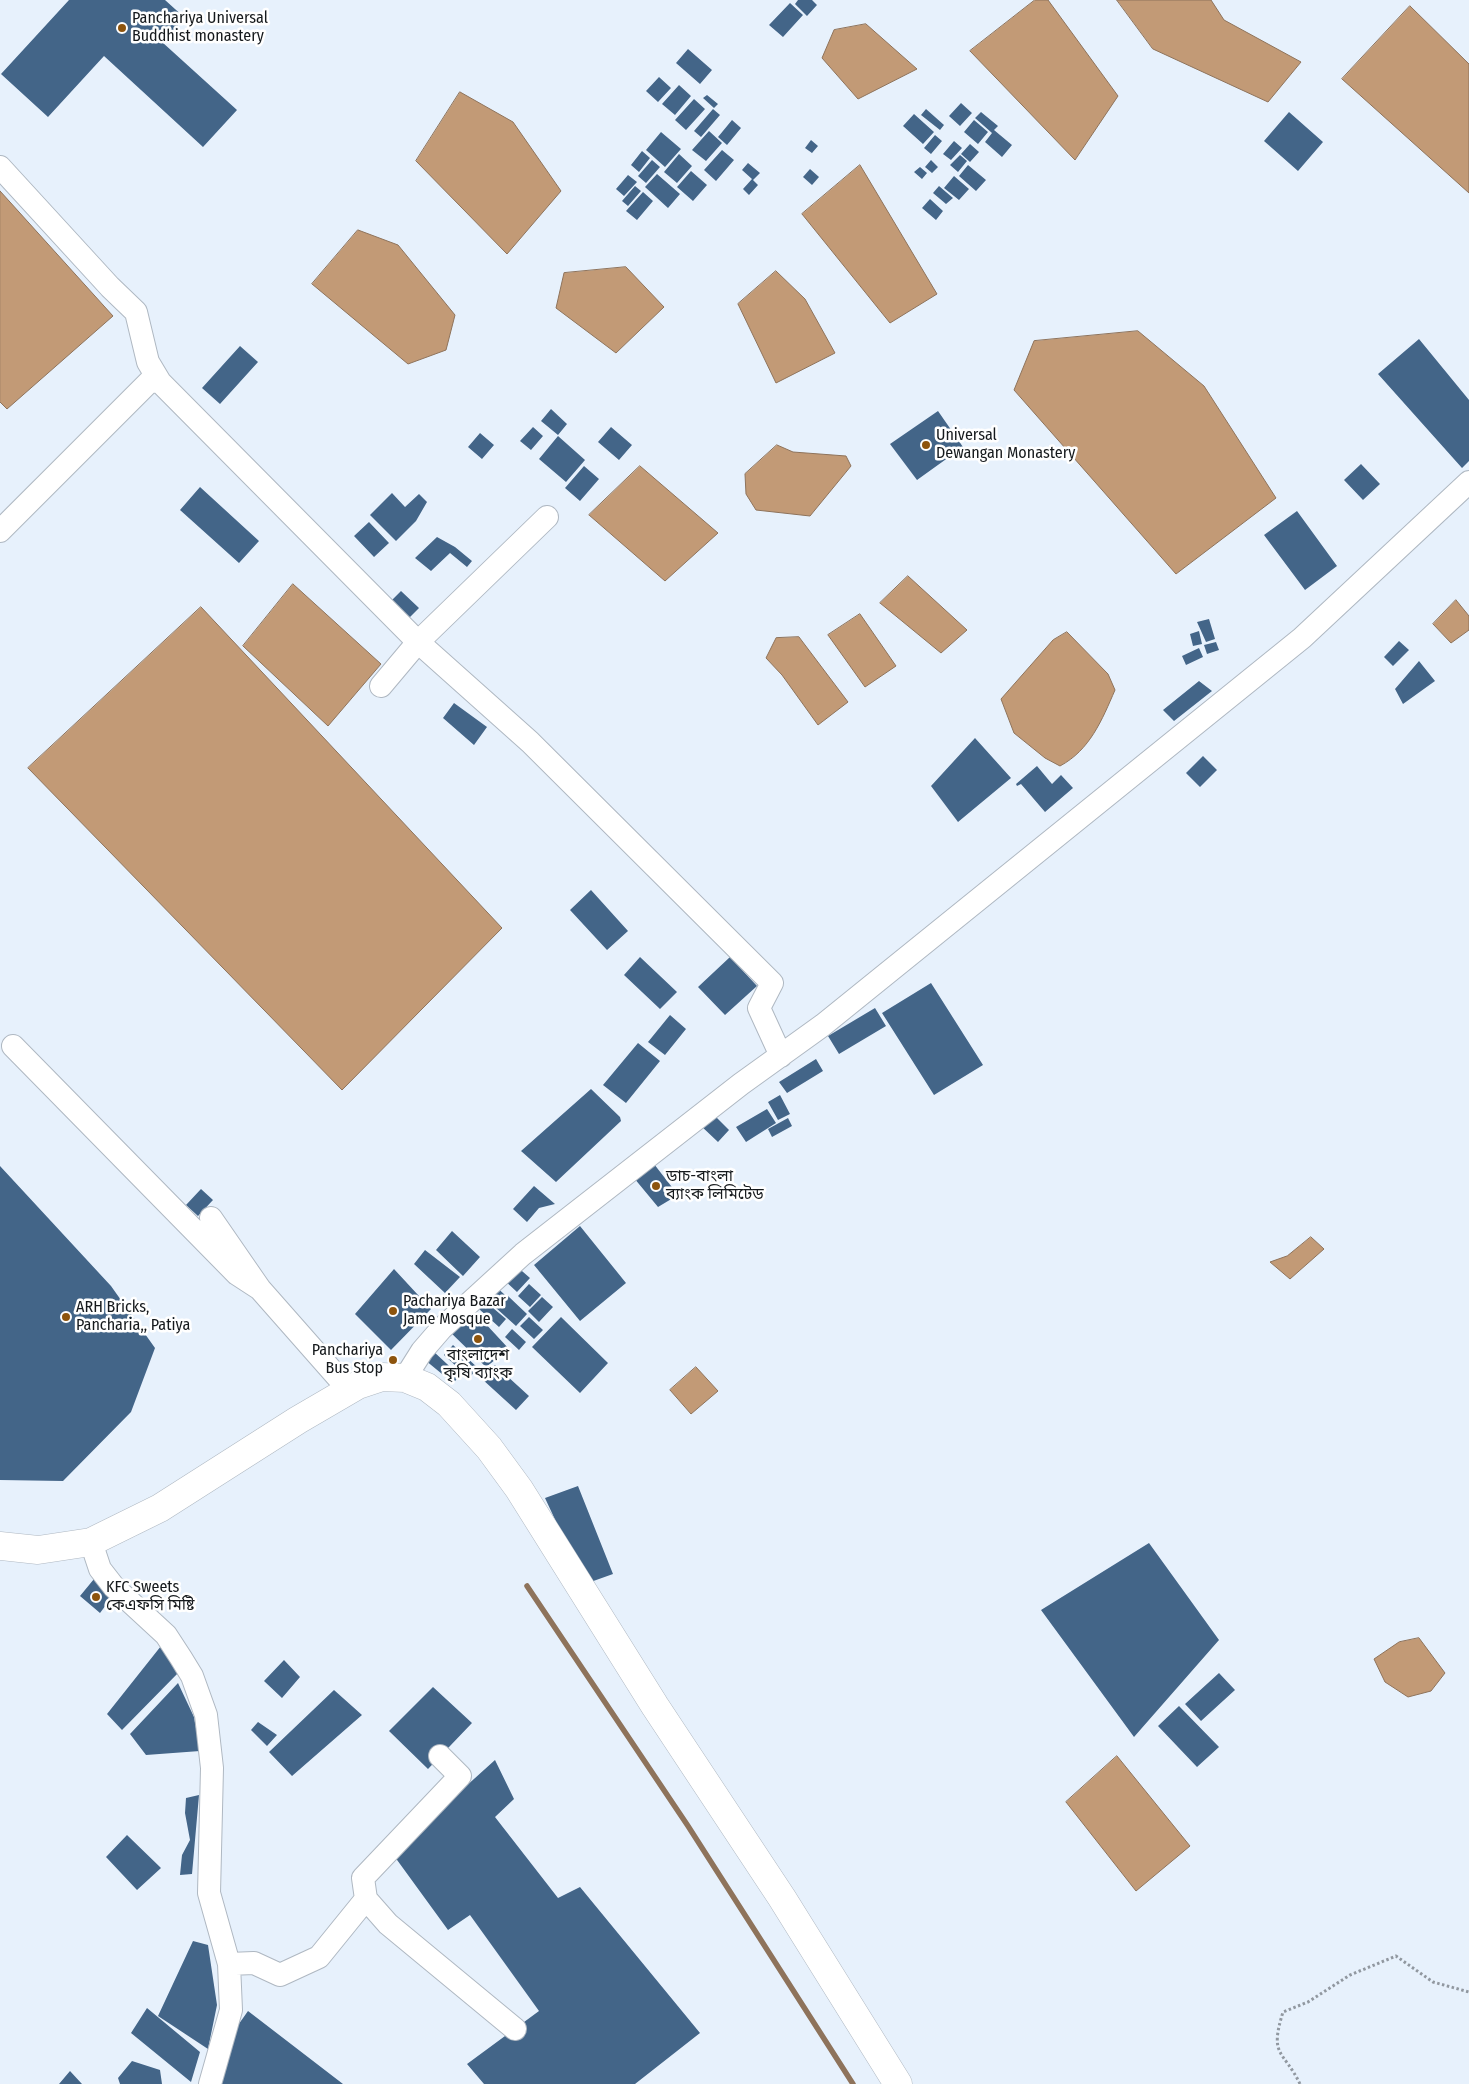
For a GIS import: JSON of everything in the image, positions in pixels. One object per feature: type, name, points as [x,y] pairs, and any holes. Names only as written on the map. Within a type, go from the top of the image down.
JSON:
[{"type":"highway","points":[[0,1546],[38,1550],[90,1542],[160,1508],[349,1390],[382,1377],[405,1378],[427,1387],[449,1404],[489,1448],[520,1489],[655,1706],[782,1898],[898,2084]]},
{"type":"street","points":[[0,167],[110,287],[136,312],[148,362],[160,382],[418,642],[530,742],[772,984],[759,1008],[781,1056]]},
{"type":"street","points":[[0,531],[150,381],[160,382]]},
{"type":"street","points":[[405,1378],[422,1351],[441,1329],[523,1254],[741,1084],[781,1056],[908,958],[1302,638],[1469,482]]},
{"type":"street","points":[[382,686],[418,642],[547,517]]},
{"type":"street","points":[[13,1046],[237,1274],[260,1290]]},
{"type":"street","points":[[211,1218],[260,1290],[349,1390]]},
{"type":"street","points":[[90,1542],[100,1568],[114,1587],[166,1636],[181,1658],[192,1676],[206,1716],[212,1768],[208,1857],[209,1893],[228,1964],[230,2010],[210,2084]]},
{"type":"street","points":[[440,1756],[460,1776],[363,1878],[366,1899],[388,1924],[515,2029]]},
{"type":"street","points":[[228,1964],[254,1963],[280,1975],[319,1957],[366,1899]]},
{"type":"path","points":[[1300,2084],[1280,2054],[1276,2035],[1282,2012],[1308,2002],[1350,1975],[1396,1956],[1433,1982],[1469,1992]]},
{"type":"shaded area","points":[[1035,0],[1048,0],[1118,96],[1075,160],[970,51]]},
{"type":"shaded area","points":[[1117,0],[1211,0],[1224,20],[1301,62],[1268,102],[1153,49]]},
{"type":"shaded area","points":[[1410,6],[1469,64],[1469,193],[1342,79]]},
{"type":"shaded area","points":[[866,24],[917,69],[858,99],[822,58],[834,30]]},
{"type":"shaded area","points":[[460,92],[513,122],[561,191],[507,254],[416,161]]},
{"type":"shaded area","points":[[860,165],[937,294],[890,323],[802,214]]},
{"type":"shaded area","points":[[0,191],[113,316],[7,409],[0,402]]},
{"type":"shaded area","points":[[358,230],[398,245],[455,315],[446,350],[408,364],[312,284]]},
{"type":"shaded area","points":[[626,267],[664,307],[616,353],[556,308],[564,273]]},
{"type":"shaded area","points":[[776,271],[805,299],[835,353],[776,383],[738,304]]},
{"type":"shaded area","points":[[1138,331],[1204,386],[1276,498],[1176,574],[1014,390],[1034,341]]},
{"type":"shaded area","points":[[777,445],[793,452],[846,456],[851,466],[810,516],[756,510],[746,494],[745,474]]},
{"type":"shaded area","points":[[640,466],[718,533],[665,581],[589,515]]},
{"type":"shaded area","points":[[908,576],[967,630],[941,653],[880,603]]},
{"type":"shaded area","points":[[293,584],[381,664],[328,726],[243,646]]},
{"type":"shaded area","points":[[1456,600],[1469,616],[1469,630],[1451,643],[1433,624]]},
{"type":"shaded area","points":[[201,607],[502,928],[342,1090],[28,768]]},
{"type":"shaded area","points":[[860,614],[896,666],[865,687],[828,635]]},
{"type":"shaded area","points":[[1067,632],[1108,674],[1115,690],[1100,723],[1087,743],[1079,752],[1060,766],[1045,758],[1014,733],[1001,699],[1053,640]]},
{"type":"shaded area","points":[[799,637],[848,702],[818,725],[782,675],[766,658],[776,638]]},
{"type":"shaded area","points":[[1311,1237],[1324,1249],[1290,1279],[1270,1262],[1287,1256]]},
{"type":"shaded area","points":[[696,1367],[718,1391],[691,1414],[670,1390]]},
{"type":"shaded area","points":[[1419,1638],[1445,1673],[1431,1691],[1408,1697],[1385,1682],[1374,1659],[1399,1642]]},
{"type":"shaded area","points":[[1117,1756],[1190,1846],[1136,1891],[1066,1802]]},
{"type":"building","points":[[69,0],[165,0],[185,18],[162,42],[237,110],[203,147],[104,56],[48,117],[1,74]]},
{"type":"building","points":[[798,0],[812,0],[817,5],[807,16],[795,4]]},
{"type":"building","points":[[790,3],[803,15],[783,37],[769,25]]},
{"type":"building","points":[[688,49],[712,70],[700,84],[676,63]]},
{"type":"building","points":[[659,77],[671,88],[658,102],[646,91]]},
{"type":"building","points":[[679,85],[691,96],[675,115],[662,104]]},
{"type":"building","points":[[707,95],[718,104],[714,108],[703,98]]},
{"type":"building","points":[[694,99],[705,109],[686,130],[675,120]]},
{"type":"building","points":[[961,103],[972,113],[960,126],[949,116]]},
{"type":"building","points":[[713,109],[720,115],[701,137],[694,131]]},
{"type":"building","points":[[926,109],[944,125],[940,130],[921,115]]},
{"type":"building","points":[[981,112],[998,126],[994,130],[1012,145],[1002,157],[985,142],[992,133],[975,118]]},
{"type":"building","points":[[1289,112],[1323,142],[1298,171],[1264,141]]},
{"type":"building","points":[[914,114],[934,132],[923,144],[903,126]]},
{"type":"building","points":[[732,120],[741,128],[727,145],[718,137]]},
{"type":"building","points":[[974,120],[988,132],[978,144],[964,132]]},
{"type":"building","points":[[709,131],[722,143],[706,161],[692,150]]},
{"type":"building","points":[[661,132],[681,149],[665,167],[646,150]]},
{"type":"building","points":[[935,135],[942,141],[931,154],[924,148]]},
{"type":"building","points":[[811,140],[818,146],[812,153],[805,148]]},
{"type":"building","points":[[954,141],[962,148],[951,160],[943,154]]},
{"type":"building","points":[[970,144],[979,152],[970,162],[961,154]]},
{"type":"building","points":[[722,150],[734,160],[716,181],[704,170]]},
{"type":"building","points":[[642,151],[650,158],[639,172],[631,165]]},
{"type":"building","points":[[679,154],[692,166],[677,183],[664,172]]},
{"type":"building","points":[[960,155],[967,161],[958,172],[950,165]]},
{"type":"building","points":[[652,160],[660,167],[646,183],[638,176]]},
{"type":"building","points":[[931,160],[938,167],[932,173],[925,167]]},
{"type":"building","points":[[748,163],[760,173],[753,180],[758,185],[749,195],[743,189],[752,179],[742,170]]},
{"type":"building","points":[[968,165],[986,180],[976,191],[959,176]]},
{"type":"building","points":[[920,167],[927,173],[922,179],[914,172]]},
{"type":"building","points":[[810,169],[819,177],[812,185],[803,177]]},
{"type":"building","points":[[691,171],[707,185],[693,201],[677,187]]},
{"type":"building","points":[[657,174],[680,194],[668,208],[645,187]]},
{"type":"building","points":[[628,175],[637,182],[624,196],[616,189]]},
{"type":"building","points":[[954,176],[969,189],[959,200],[944,188]]},
{"type":"building","points":[[635,186],[641,191],[628,206],[622,201]]},
{"type":"building","points":[[939,186],[953,198],[946,204],[933,193]]},
{"type":"building","points":[[643,192],[653,201],[637,220],[626,211]]},
{"type":"building","points":[[930,199],[943,211],[936,220],[922,208]]},
{"type":"building","points":[[1419,339],[1469,400],[1469,461],[1462,468],[1378,374]]},
{"type":"building","points":[[240,346],[258,362],[220,404],[202,388]]},
{"type":"building","points":[[551,409],[567,424],[558,435],[541,421]]},
{"type":"building","name":"Universal Dewangan Monastery","points":[[938,411],[963,447],[917,480],[890,444]]},
{"type":"building","points":[[533,427],[543,436],[531,450],[520,441]]},
{"type":"building","points":[[611,427],[632,445],[619,460],[598,442]]},
{"type":"building","points":[[480,433],[494,445],[482,459],[468,447]]},
{"type":"building","points":[[558,436],[585,460],[566,482],[539,459]]},
{"type":"building","points":[[1361,464],[1380,484],[1363,500],[1344,480]]},
{"type":"building","points":[[584,466],[599,479],[580,501],[565,488]]},
{"type":"building","points":[[200,487],[259,541],[239,563],[180,510]]},
{"type":"building","points":[[392,493],[405,507],[419,494],[427,502],[416,521],[396,541],[370,515]]},
{"type":"building","points":[[1297,511],[1337,566],[1305,590],[1264,535]]},
{"type":"building","points":[[369,522],[389,543],[374,557],[354,536]]},
{"type":"building","points":[[437,537],[455,547],[472,561],[467,567],[450,553],[431,571],[415,558]]},
{"type":"building","points":[[401,591],[419,608],[407,620],[389,603]]},
{"type":"building","points":[[1209,619],[1215,639],[1206,642],[1197,622]]},
{"type":"building","points":[[1199,631],[1202,644],[1193,646],[1190,634]]},
{"type":"building","points":[[1399,641],[1409,650],[1393,666],[1384,657]]},
{"type":"building","points":[[1216,642],[1219,650],[1207,654],[1204,645]]},
{"type":"building","points":[[1199,648],[1203,657],[1186,665],[1182,656]]},
{"type":"building","points":[[1419,661],[1435,681],[1403,704],[1395,689]]},
{"type":"building","points":[[1199,681],[1212,691],[1174,721],[1163,710]]},
{"type":"building","points":[[454,703],[487,727],[474,745],[443,718]]},
{"type":"building","points":[[975,738],[1011,778],[958,822],[931,786]]},
{"type":"building","points":[[1203,756],[1217,770],[1200,787],[1186,773]]},
{"type":"building","points":[[1037,766],[1052,784],[1061,775],[1073,788],[1045,812],[1021,784],[1017,786],[1016,784]]},
{"type":"building","points":[[591,890],[628,931],[607,950],[570,910]]},
{"type":"building","points":[[640,957],[677,992],[660,1009],[624,975]]},
{"type":"building","points":[[730,957],[757,986],[725,1015],[698,987]]},
{"type":"building","points":[[931,983],[983,1065],[934,1095],[882,1013]]},
{"type":"building","points":[[875,1008],[886,1026],[839,1054],[828,1036]]},
{"type":"building","points":[[670,1015],[686,1029],[665,1055],[648,1042]]},
{"type":"building","points":[[638,1043],[660,1061],[626,1103],[603,1085]]},
{"type":"building","points":[[816,1059],[823,1071],[787,1093],[779,1082]]},
{"type":"building","points":[[591,1089],[620,1117],[621,1121],[556,1182],[521,1151]]},
{"type":"building","points":[[780,1095],[790,1114],[778,1120],[768,1102]]},
{"type":"building","points":[[767,1109],[776,1123],[746,1142],[736,1127]]},
{"type":"building","points":[[711,1112],[729,1130],[718,1142],[699,1124]]},
{"type":"building","points":[[788,1118],[792,1126],[772,1137],[768,1129]]},
{"type":"building","name":"ডাচ-বাংলা ব্যাংক লিমিটেড","points":[[654,1164],[678,1195],[658,1207],[634,1178]]},
{"type":"building","name":"ARH Bricks, Pancharia,, Patiya","points":[[0,1166],[111,1286],[155,1348],[131,1412],[63,1481],[0,1480]]},
{"type":"building","points":[[534,1186],[555,1204],[539,1208],[527,1222],[513,1209]]},
{"type":"building","points":[[201,1189],[213,1200],[198,1216],[186,1205]]},
{"type":"building","points":[[580,1226],[626,1283],[580,1321],[534,1265]]},
{"type":"building","points":[[452,1231],[480,1257],[463,1276],[436,1250]]},
{"type":"building","points":[[425,1250],[460,1277],[445,1293],[414,1264]]},
{"type":"building","points":[[515,1265],[530,1278],[517,1292],[503,1279]]},
{"type":"building","name":"Pachariya Bazar Jame Mosque","points":[[394,1269],[431,1309],[391,1350],[355,1314]]},
{"type":"building","points":[[493,1284],[505,1295],[496,1305],[484,1294]]},
{"type":"building","points":[[529,1284],[541,1295],[530,1307],[518,1296]]},
{"type":"building","points":[[508,1296],[527,1314],[516,1326],[496,1308]]},
{"type":"building","points":[[542,1297],[553,1307],[539,1322],[528,1311]]},
{"type":"building","points":[[486,1302],[506,1319],[499,1327],[479,1309]]},
{"type":"building","name":"বাংলাদেশ কৃষি ব্যাংক","points":[[471,1308],[509,1349],[486,1367],[447,1329]]},
{"type":"building","points":[[529,1317],[543,1330],[534,1339],[520,1326]]},
{"type":"building","points":[[561,1317],[608,1363],[580,1393],[532,1347]]},
{"type":"building","points":[[512,1329],[526,1342],[519,1350],[505,1337]]},
{"type":"building","points":[[453,1345],[478,1368],[469,1378],[444,1355]]},
{"type":"building","points":[[433,1351],[460,1376],[453,1383],[425,1360]]},
{"type":"building","points":[[495,1365],[529,1396],[516,1410],[482,1379]]},
{"type":"building","points":[[578,1486],[613,1574],[585,1584],[545,1498]]},
{"type":"building","points":[[1149,1543],[1219,1640],[1134,1737],[1041,1610]]},
{"type":"building","name":"KFC Sweets কেএফসি মিষ্টি","points":[[94,1579],[112,1597],[100,1613],[80,1596]]},
{"type":"building","points":[[161,1646],[179,1672],[122,1730],[107,1714]]},
{"type":"building","points":[[284,1660],[300,1677],[282,1698],[264,1681]]},
{"type":"building","points":[[1219,1673],[1235,1690],[1201,1721],[1185,1704]]},
{"type":"building","points":[[178,1683],[194,1717],[200,1751],[146,1755],[130,1734]]},
{"type":"building","points":[[433,1687],[472,1723],[428,1769],[389,1731]]},
{"type":"building","points":[[334,1690],[362,1715],[292,1776],[269,1752]]},
{"type":"building","points":[[1179,1706],[1219,1747],[1197,1767],[1158,1726]]},
{"type":"building","points":[[258,1722],[277,1735],[267,1746],[251,1730]]},
{"type":"building","points":[[495,1760],[514,1799],[495,1817],[558,1898],[580,1887],[700,2033],[635,2084],[484,2084],[467,2064],[539,2011],[470,1915],[448,1930],[392,1853]]},
{"type":"building","points":[[199,1795],[192,1874],[180,1875],[182,1855],[190,1840],[185,1813],[186,1798]]},
{"type":"building","points":[[127,1835],[161,1868],[137,1890],[106,1857]]},
{"type":"building","points":[[193,1941],[208,1945],[217,2005],[208,2049],[158,2016]]},
{"type":"building","points":[[147,2008],[200,2052],[191,2082],[131,2033]]},
{"type":"building","points":[[248,2011],[343,2084],[220,2084],[236,2028]]},
{"type":"building","points":[[132,2061],[160,2070],[162,2084],[120,2084],[118,2078]]},
{"type":"building","points":[[70,2071],[82,2084],[59,2084]]},
{"type":"waterway","points":[[527,1586],[688,1826],[853,2084]]},
{"type":"place","name":"Panchariya Universal Buddhist monastery","points":[[122,28]]},
{"type":"place","name":"Universal Dewangan Monastery","points":[[926,445]]},
{"type":"place","name":"ডাচ-বাংলা ব্যাংক লিমিটেড","points":[[656,1186]]},
{"type":"place","name":"Pachariya Bazar Jame Mosque","points":[[393,1311]]},
{"type":"place","name":"ARH Bricks, Pancharia,, Patiya","points":[[66,1317]]},
{"type":"place","name":"বাংলাদেশ কৃষি ব্যাংক","points":[[478,1339]]},
{"type":"place","name":"Panchariya Bus Stop","points":[[393,1360]]},
{"type":"place","name":"KFC Sweets কেএফসি মিষ্টি","points":[[96,1597]]}]
